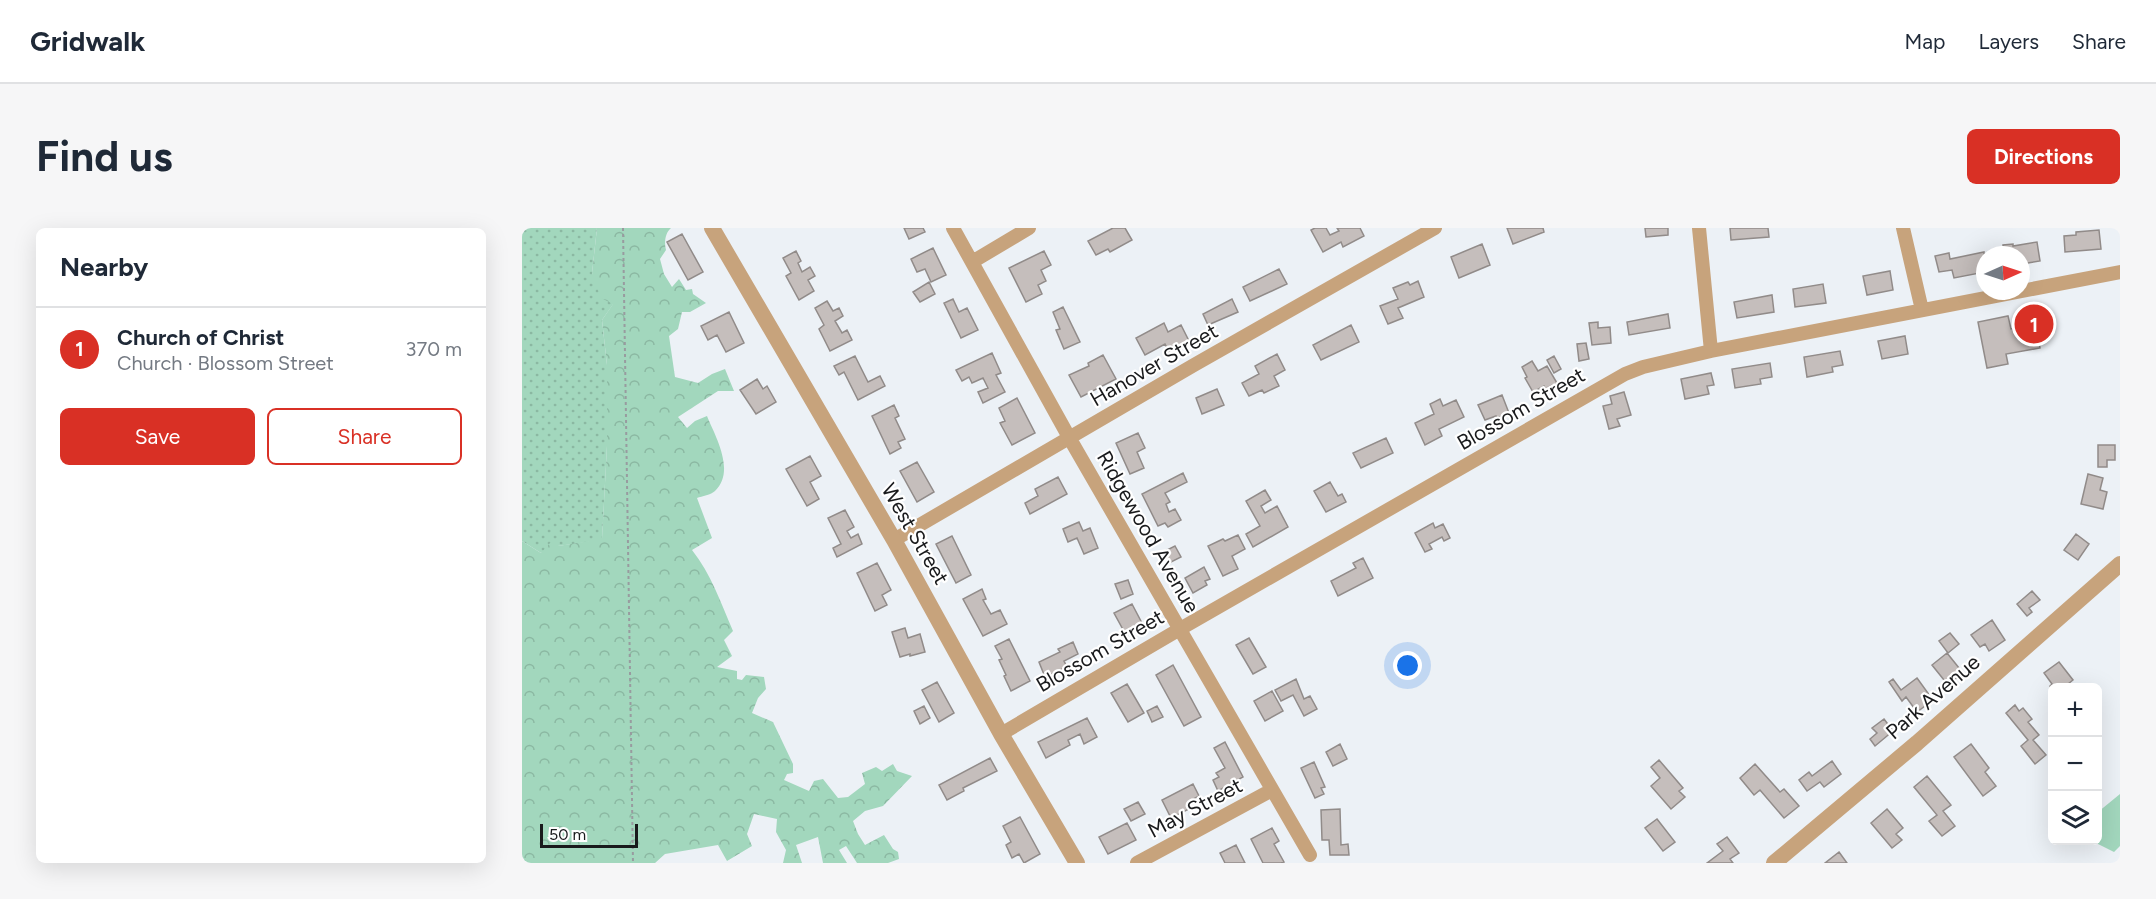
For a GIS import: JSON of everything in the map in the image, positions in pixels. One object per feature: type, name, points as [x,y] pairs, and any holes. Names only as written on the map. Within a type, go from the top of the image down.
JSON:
[{"type":"street","name":"West Street","points":[[712,228],[894,540],[1001,734],[1077,863]]},
{"type":"street","name":"Ridgewood Avenue","points":[[953,228],[1070,439],[1310,855]]},
{"type":"street","points":[[972,262],[1029,228]]},
{"type":"street","name":"Hanover Street","points":[[894,540],[1435,228]]},
{"type":"street","points":[[1699,228],[1711,351]]},
{"type":"street","points":[[1903,228],[1922,310]]},
{"type":"street","name":"Blossom Street","points":[[1001,734],[1625,374],[1643,367],[1711,351],[2120,272]]},
{"type":"street","name":"Park Avenue","points":[[1774,863],[1917,742],[2120,564]]},
{"type":"street","name":"May Street","points":[[1137,863],[1272,790]]},
{"type":"path","points":[[623,228],[633,863]]},
{"type":"green space","points":[[522,228],[597,228],[592,273],[614,303],[602,320],[607,365],[607,446],[602,540],[558,546],[541,553],[522,541]]},
{"type":"green space","points":[[597,228],[671,228],[667,233],[666,250],[660,259],[664,274],[672,287],[679,279],[686,290],[692,289],[693,294],[706,303],[690,312],[682,312],[678,329],[669,336],[675,377],[698,383],[725,369],[734,391],[718,391],[678,417],[687,428],[695,421],[707,416],[719,443],[724,464],[721,483],[715,491],[697,498],[712,538],[692,550],[710,579],[733,631],[724,640],[732,656],[717,667],[737,671],[737,679],[742,680],[746,675],[764,677],[766,689],[758,698],[752,713],[773,722],[793,764],[793,773],[787,774],[784,780],[809,791],[814,781],[823,779],[838,798],[848,797],[865,784],[862,773],[876,767],[882,771],[893,764],[897,771],[912,776],[883,806],[865,811],[853,821],[865,845],[884,835],[893,849],[898,852],[899,859],[888,863],[857,863],[846,846],[839,850],[847,863],[823,863],[818,837],[796,845],[802,863],[783,863],[786,850],[776,832],[777,819],[754,814],[747,834],[752,846],[727,861],[718,845],[665,854],[655,863],[522,863],[522,541],[541,553],[551,542],[558,546],[602,539],[607,446],[607,365],[602,320],[613,304],[601,298],[592,273]]},
{"type":"green space","points":[[2120,794],[2120,846],[2114,852],[2100,845],[2102,845],[2102,809]]},
{"type":"building","points":[[904,228],[923,228],[925,232],[909,239]]},
{"type":"building","points":[[1113,228],[1125,228],[1132,240],[1110,252],[1108,249],[1096,255],[1088,241]]},
{"type":"building","points":[[1326,228],[1330,235],[1339,231],[1337,228],[1360,228],[1364,236],[1343,247],[1341,242],[1323,252],[1311,230]]},
{"type":"building","points":[[1507,228],[1543,228],[1544,232],[1513,244]]},
{"type":"building","points":[[1645,228],[1668,228],[1668,235],[1646,237]]},
{"type":"building","points":[[1730,228],[1768,228],[1769,237],[1731,240]]},
{"type":"building","points":[[2099,230],[2101,249],[2065,252],[2064,236],[2076,235],[2076,232]]},
{"type":"building","points":[[682,234],[703,272],[688,280],[667,242]]},
{"type":"building","points":[[2037,242],[2040,261],[2030,263],[2030,246],[2013,246]]},
{"type":"building","points":[[1482,244],[1490,265],[1459,278],[1451,257]]},
{"type":"building","points":[[933,248],[946,275],[931,282],[925,269],[917,272],[911,259]]},
{"type":"building","points":[[796,251],[801,261],[798,263],[802,272],[810,267],[815,276],[808,280],[814,291],[799,300],[786,276],[791,273],[783,258]]},
{"type":"building","points":[[1044,251],[1051,265],[1041,270],[1046,281],[1038,285],[1042,294],[1026,302],[1009,268]]},
{"type":"building","points":[[1949,253],[1950,259],[1976,254],[1976,274],[1954,278],[1952,270],[1939,272],[1935,256]]},
{"type":"building","points":[[1279,269],[1287,284],[1250,301],[1243,287]]},
{"type":"building","points":[[1890,271],[1893,290],[1867,295],[1863,276]]},
{"type":"building","points":[[1418,281],[1424,297],[1398,308],[1403,318],[1388,324],[1380,306],[1398,299],[1393,288]]},
{"type":"building","points":[[929,282],[935,294],[920,302],[913,292]]},
{"type":"building","points":[[1823,284],[1826,303],[1795,307],[1793,289]]},
{"type":"building","points":[[1772,295],[1774,312],[1737,318],[1734,302]]},
{"type":"building","points":[[953,299],[959,312],[967,308],[978,330],[961,338],[944,303]]},
{"type":"building","points":[[1232,299],[1238,312],[1208,325],[1203,314]]},
{"type":"building","points":[[827,301],[833,311],[839,308],[843,316],[835,321],[842,333],[847,330],[852,340],[830,351],[819,329],[824,325],[815,308]]},
{"type":"building","points":[[1063,307],[1080,342],[1064,349],[1056,330],[1060,329],[1053,312]]},
{"type":"building","points":[[729,312],[744,343],[726,352],[717,335],[708,340],[701,326]]},
{"type":"building","points":[[1668,314],[1670,328],[1629,335],[1627,322]]},
{"type":"building","points":[[2008,316],[2011,329],[2022,327],[2021,322],[2035,320],[2040,348],[2006,354],[2008,364],[1987,368],[1978,322]]},
{"type":"building","points":[[1598,322],[1598,328],[1610,327],[1611,343],[1592,345],[1589,323]]},
{"type":"building","points":[[1164,323],[1168,332],[1181,325],[1189,341],[1169,352],[1165,344],[1145,355],[1136,338]]},
{"type":"building","points":[[1351,325],[1359,342],[1321,360],[1313,345]]},
{"type":"building","points":[[1905,336],[1908,354],[1882,359],[1878,341]]},
{"type":"building","points":[[1586,343],[1589,359],[1579,361],[1577,344]]},
{"type":"building","points":[[1840,351],[1843,365],[1832,367],[1833,372],[1807,377],[1804,357]]},
{"type":"building","points":[[992,353],[1001,373],[996,375],[1005,392],[983,403],[978,392],[988,388],[983,378],[972,383],[969,377],[962,381],[956,370]]},
{"type":"building","points":[[1277,354],[1285,370],[1274,376],[1279,386],[1264,393],[1262,390],[1249,396],[1242,383],[1259,374],[1255,366]]},
{"type":"building","points":[[1103,355],[1116,379],[1081,397],[1069,375],[1089,366],[1088,363]]},
{"type":"building","points":[[855,356],[868,382],[880,376],[885,386],[858,400],[844,372],[839,375],[834,366]]},
{"type":"building","points":[[1554,356],[1561,369],[1554,373],[1547,360]]},
{"type":"building","points":[[1532,361],[1538,371],[1547,366],[1557,383],[1533,392],[1522,367]]},
{"type":"building","points":[[1770,363],[1772,377],[1760,379],[1761,384],[1735,388],[1732,369]]},
{"type":"building","points":[[1711,373],[1714,385],[1707,386],[1709,394],[1685,399],[1681,379]]},
{"type":"building","points":[[757,379],[763,389],[767,386],[776,402],[756,414],[740,390]]},
{"type":"building","points":[[1217,389],[1224,405],[1202,414],[1196,398]]},
{"type":"building","points":[[1624,392],[1631,415],[1617,419],[1620,426],[1609,429],[1603,406],[1612,404],[1610,396]]},
{"type":"building","points":[[1502,395],[1509,413],[1485,420],[1478,405]]},
{"type":"building","points":[[1017,398],[1035,433],[1012,445],[1000,423],[1005,421],[999,408]]},
{"type":"building","points":[[1440,399],[1443,406],[1456,400],[1464,417],[1439,429],[1442,436],[1425,445],[1415,423],[1434,414],[1430,404]]},
{"type":"building","points":[[894,405],[899,416],[895,418],[905,439],[898,442],[901,448],[890,454],[872,416]]},
{"type":"building","points":[[1138,433],[1145,448],[1137,452],[1144,468],[1130,474],[1116,443]]},
{"type":"building","points":[[1386,438],[1393,453],[1361,468],[1353,453]]},
{"type":"building","points":[[2098,445],[2115,445],[2115,460],[2107,460],[2107,467],[2098,467]]},
{"type":"building","points":[[810,456],[821,476],[810,482],[819,499],[807,506],[786,469]]},
{"type":"building","points":[[917,462],[934,492],[917,502],[900,471]]},
{"type":"building","points":[[1183,473],[1187,482],[1165,493],[1170,502],[1166,504],[1169,512],[1175,509],[1181,520],[1168,527],[1165,523],[1158,526],[1142,494]]},
{"type":"building","points":[[2088,474],[2103,478],[2100,490],[2107,492],[2103,509],[2081,504]]},
{"type":"building","points":[[1058,477],[1067,494],[1030,514],[1025,503],[1038,496],[1035,489]]},
{"type":"building","points":[[1330,482],[1338,496],[1342,494],[1346,502],[1326,512],[1314,491]]},
{"type":"building","points":[[1265,490],[1271,500],[1261,506],[1265,513],[1277,506],[1288,527],[1253,547],[1246,534],[1260,526],[1246,501]]},
{"type":"building","points":[[845,510],[854,527],[847,531],[851,538],[858,534],[862,544],[837,557],[833,548],[841,544],[828,518]]},
{"type":"building","points":[[1079,522],[1083,531],[1090,528],[1098,548],[1084,554],[1077,538],[1068,542],[1063,529]]},
{"type":"building","points":[[1433,523],[1435,528],[1443,524],[1450,538],[1444,541],[1442,537],[1429,544],[1432,549],[1425,552],[1415,533]]},
{"type":"building","points":[[2076,534],[2089,544],[2078,560],[2064,550]]},
{"type":"building","points":[[1238,535],[1245,549],[1232,556],[1238,569],[1223,576],[1208,546]]},
{"type":"building","points":[[952,536],[971,575],[956,583],[936,544]]},
{"type":"building","points":[[1175,546],[1181,557],[1169,563],[1163,552]]},
{"type":"building","points":[[1363,558],[1373,578],[1338,596],[1331,581],[1356,568],[1353,563]]},
{"type":"building","points":[[877,563],[891,590],[882,595],[887,605],[875,611],[857,573]]},
{"type":"building","points":[[1204,567],[1210,579],[1205,581],[1207,585],[1193,593],[1185,578]]},
{"type":"building","points":[[1128,580],[1133,594],[1121,599],[1115,584]]},
{"type":"building","points":[[982,589],[986,599],[983,600],[991,614],[1000,610],[1007,624],[983,636],[963,599]]},
{"type":"building","points":[[2032,591],[2040,600],[2029,608],[2032,612],[2027,616],[2017,604]]},
{"type":"building","points":[[1132,604],[1143,625],[1126,635],[1114,613]]},
{"type":"building","points":[[1992,620],[2005,640],[1989,651],[1985,644],[1980,647],[1971,635]]},
{"type":"building","points":[[905,628],[908,638],[920,634],[925,652],[900,657],[892,632]]},
{"type":"building","points":[[1950,633],[1959,644],[1948,653],[1939,641]]},
{"type":"building","points":[[1249,638],[1266,667],[1253,674],[1236,645]]},
{"type":"building","points":[[1009,639],[1030,681],[1011,691],[999,660],[1002,659],[995,646]]},
{"type":"building","points":[[1073,642],[1078,654],[1064,661],[1067,667],[1045,677],[1039,662],[1060,652],[1058,649]]},
{"type":"building","points":[[1947,653],[1963,673],[1948,685],[1932,665]]},
{"type":"building","points":[[2059,662],[2073,680],[2069,683],[2051,683],[2044,673]]},
{"type":"building","points":[[1173,665],[1201,717],[1184,726],[1156,675]]},
{"type":"building","points":[[1917,678],[1933,700],[1917,712],[1906,697],[1902,701],[1889,682],[1893,679],[1901,690]]},
{"type":"building","points":[[1296,679],[1304,699],[1310,696],[1317,709],[1304,716],[1293,695],[1281,701],[1275,690]]},
{"type":"building","points":[[937,682],[954,713],[939,722],[922,690]]},
{"type":"building","points":[[1127,684],[1144,713],[1128,722],[1111,693]]},
{"type":"building","points":[[1272,691],[1283,711],[1265,721],[1254,701]]},
{"type":"building","points":[[2015,705],[2019,711],[2023,708],[2032,719],[2028,722],[2039,735],[2033,740],[2046,755],[2035,764],[2021,746],[2028,740],[2006,713]]},
{"type":"building","points":[[924,706],[930,718],[920,724],[914,711]]},
{"type":"building","points":[[1157,706],[1163,717],[1152,722],[1147,711]]},
{"type":"building","points":[[1087,718],[1097,737],[1084,744],[1080,734],[1068,740],[1070,745],[1046,758],[1038,742]]},
{"type":"building","points":[[1884,719],[1893,731],[1875,746],[1870,739],[1877,733],[1872,728]]},
{"type":"building","points":[[1225,742],[1243,777],[1218,791],[1213,780],[1219,777],[1216,773],[1225,768],[1214,748]]},
{"type":"building","points":[[1340,744],[1347,759],[1333,766],[1326,752]]},
{"type":"building","points":[[1971,744],[1989,768],[1985,772],[1996,786],[1983,796],[1954,757]]},
{"type":"building","points":[[990,758],[997,771],[963,788],[964,791],[947,800],[939,785]]},
{"type":"building","points":[[1659,760],[1683,788],[1679,791],[1685,797],[1671,809],[1651,786],[1660,778],[1651,767]]},
{"type":"building","points":[[1832,761],[1841,774],[1824,787],[1820,782],[1807,791],[1799,780],[1809,772],[1812,776]]},
{"type":"building","points":[[1314,762],[1325,787],[1321,788],[1324,794],[1315,798],[1301,768]]},
{"type":"building","points":[[1755,764],[1780,792],[1784,789],[1799,806],[1784,818],[1760,790],[1754,795],[1740,778]]},
{"type":"building","points":[[1927,776],[1951,805],[1943,811],[1955,826],[1942,836],[1929,821],[1937,815],[1914,787]]},
{"type":"building","points":[[1193,784],[1199,796],[1188,802],[1191,808],[1171,818],[1162,800]]},
{"type":"building","points":[[1138,802],[1145,814],[1131,821],[1124,809]]},
{"type":"building","points":[[1340,809],[1341,845],[1348,844],[1349,855],[1330,855],[1329,840],[1322,840],[1321,810]]},
{"type":"building","points":[[1887,809],[1903,828],[1896,834],[1902,840],[1892,848],[1871,823]]},
{"type":"building","points":[[1020,817],[1040,854],[1024,863],[1019,854],[1012,858],[1006,845],[1011,842],[1003,826]]},
{"type":"building","points":[[1657,819],[1675,842],[1663,851],[1645,828]]},
{"type":"building","points":[[1127,823],[1136,840],[1108,854],[1099,837]]},
{"type":"building","points":[[1272,828],[1279,841],[1274,844],[1284,862],[1263,863],[1251,839]]},
{"type":"building","points":[[1727,837],[1739,853],[1730,859],[1733,863],[1707,863],[1723,851],[1717,844]]},
{"type":"building","points":[[1236,845],[1245,863],[1225,863],[1220,853]]},
{"type":"building","points":[[1839,852],[1847,863],[1825,863]]},
{"type":"place","name":"Church of Christ","points":[[2034,324]]}]
